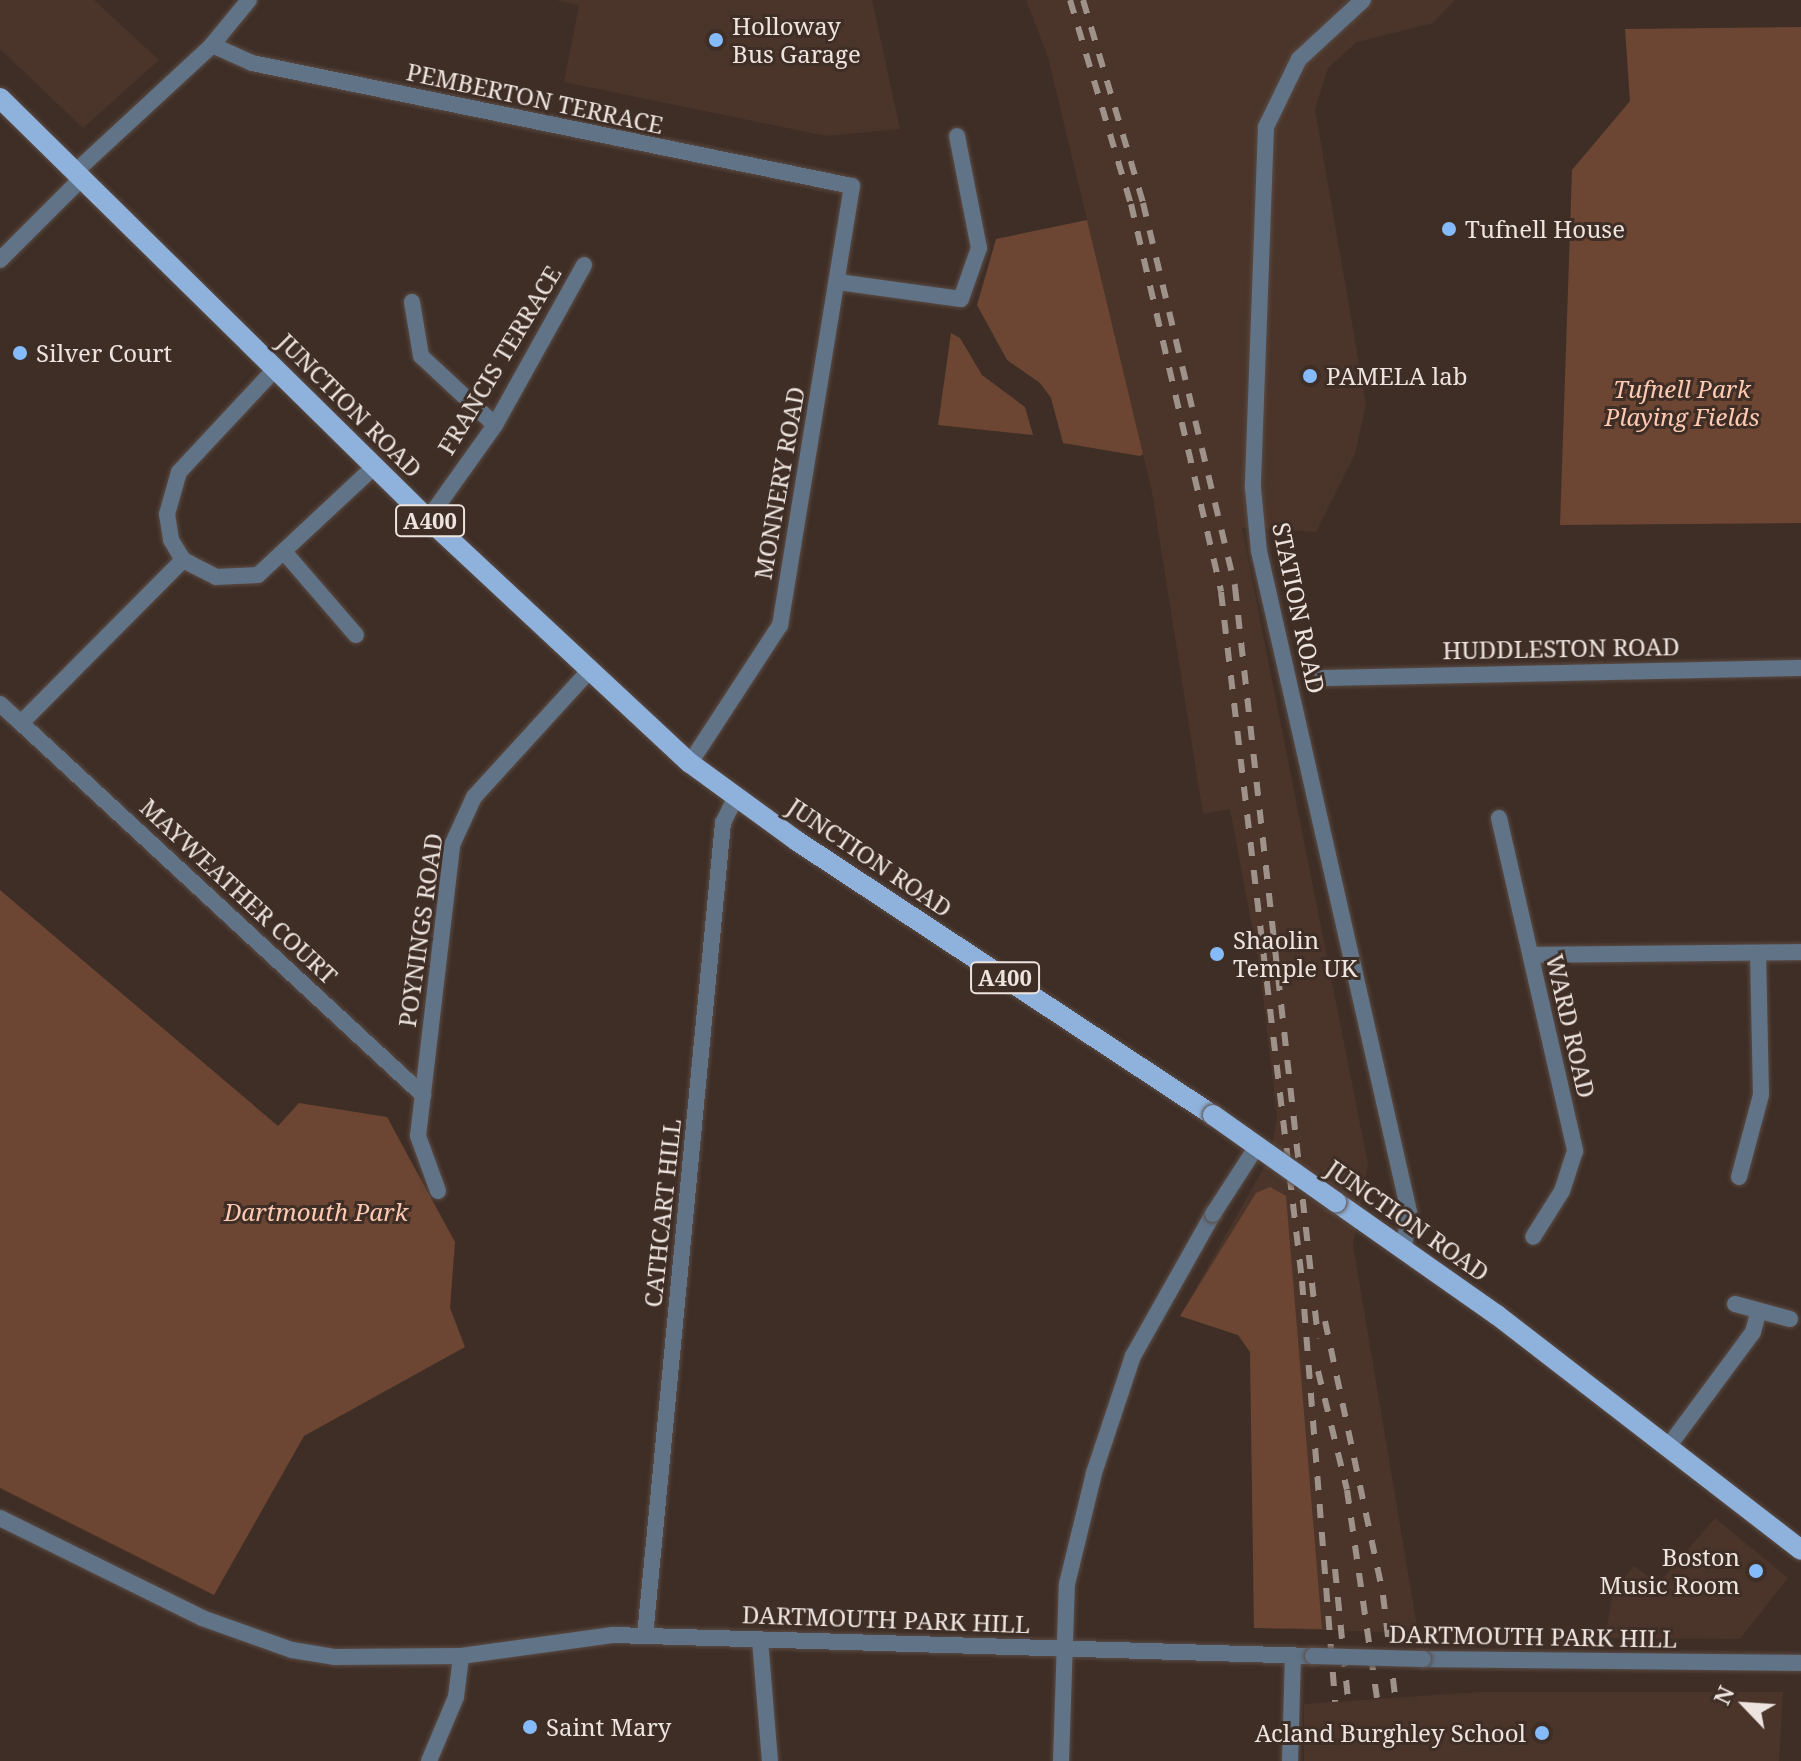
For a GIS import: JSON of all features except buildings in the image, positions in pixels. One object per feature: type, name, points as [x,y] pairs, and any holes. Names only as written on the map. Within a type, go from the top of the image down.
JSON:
[{"type":"main road","name":"JUNCTION ROAD","points":[[0,98],[428,519],[690,763],[735,798],[1213,1115],[1404,1249],[1801,1550]]},
{"type":"street","points":[[0,260],[78,176],[212,45],[249,0]]},
{"type":"street","name":"STATION ROAD","points":[[1363,0],[1299,59],[1266,127],[1253,488],[1259,551],[1409,1212],[1404,1249]]},
{"type":"street","name":"PEMBERTON TERRACE","points":[[212,45],[252,63],[852,186]]},
{"type":"street","points":[[838,282],[961,299],[979,248],[957,136]]},
{"type":"street","name":"MONNERY ROAD","points":[[690,763],[780,625],[852,186]]},
{"type":"street","name":"FRANCIS TERRACE","points":[[428,519],[495,425],[584,265]]},
{"type":"street","points":[[412,302],[421,356],[495,425]]},
{"type":"street","points":[[276,368],[179,472],[167,514],[171,540],[183,560],[216,577],[245,579],[286,554],[375,466]]},
{"type":"street","points":[[286,554],[356,635]]},
{"type":"street","points":[[21,723],[183,560]]},
{"type":"street","name":"HUDDLESTON ROAD","points":[[1322,678],[1801,668]]},
{"type":"street","name":"POYNINGS ROAD","points":[[438,1191],[418,1144],[450,856],[458,826],[483,785],[589,671]]},
{"type":"street","name":"MAYWEATHER COURT","points":[[0,704],[423,1095]]},
{"type":"street","name":"CATHCART HILL","points":[[645,1636],[723,823],[735,798]]},
{"type":"street","name":"WARD ROAD","points":[[1499,818],[1575,1151],[1562,1191],[1533,1237]]},
{"type":"street","points":[[1531,955],[1801,952]]},
{"type":"street","points":[[1739,1177],[1761,1095],[1758,953]]},
{"type":"street","points":[[1061,1761],[1062,1648],[1073,1551],[1123,1382],[1160,1301],[1257,1146]]},
{"type":"street","points":[[1735,1304],[1758,1313],[1790,1319]]},
{"type":"street","points":[[1668,1447],[1753,1332],[1758,1313]]},
{"type":"street","name":"DARTMOUTH PARK HILL","points":[[0,1518],[202,1618],[292,1650],[394,1660],[461,1656],[571,1637],[645,1636],[1423,1659],[1801,1663]]},
{"type":"street","points":[[760,1640],[770,1761]]},
{"type":"street","points":[[1290,1761],[1293,1655]]},
{"type":"street","points":[[429,1761],[456,1697],[461,1656]]},
{"type":"shaded area","points":[[0,0],[94,0],[159,60],[83,128],[0,49]]},
{"type":"shaded area","name":"Holloway Bus Garage","points":[[556,0],[872,0],[900,129],[826,136],[564,82],[579,5]]},
{"type":"shaded area","points":[[1026,0],[1455,0],[1433,23],[1357,42],[1328,68],[1315,109],[1366,404],[1355,454],[1316,532],[1242,528],[1368,1164],[1353,1244],[1418,1633],[1254,1628],[1250,1352],[1238,1335],[1180,1316],[1271,1155],[1277,1116],[1260,969],[1230,809],[1203,814],[1152,492],[1048,57]]},
{"type":"shaded area","points":[[1715,1518],[1788,1578],[1740,1639],[1605,1638],[1613,1592],[1634,1566],[1658,1584]]},
{"type":"shaded area","name":"Acland Burghley School","points":[[1480,1692],[1783,1692],[1779,1761],[1304,1761],[1304,1704]]},
{"type":"green space","name":"Tufnell Park Playing Fields","points":[[1801,27],[1801,523],[1560,525],[1572,170],[1630,101],[1625,29]]},
{"type":"green space","points":[[1087,220],[1143,454],[1140,456],[1063,443],[1051,398],[1040,383],[1007,360],[977,305],[996,239]]},
{"type":"green space","points":[[951,333],[960,338],[982,375],[1025,407],[1033,435],[938,425]]},
{"type":"green space","name":"Dartmouth Park","points":[[0,890],[278,1126],[299,1103],[387,1117],[455,1242],[450,1308],[465,1347],[304,1436],[214,1595],[0,1488]]},
{"type":"green space","points":[[1270,1187],[1286,1196],[1322,1629],[1254,1628],[1250,1352],[1238,1335],[1180,1316],[1256,1193]]},
{"type":"railway","points":[[1070,0],[1131,204],[1221,592],[1302,1281],[1335,1702]]},
{"type":"railway","points":[[1083,0],[1143,203],[1235,587],[1318,1338]]},
{"type":"railway","points":[[1325,1321],[1383,1595],[1395,1696]]},
{"type":"railway","points":[[1318,1371],[1347,1490],[1377,1698]]},
{"type":"railway","points":[[1335,1569],[1348,1700]]},
{"type":"place","name":"Holloway Bus Garage","points":[[716,40]]},
{"type":"place","name":"Tufnell House","points":[[1449,229]]},
{"type":"place","name":"Silver Court","points":[[20,353]]},
{"type":"place","name":"PAMELA lab","points":[[1310,376]]},
{"type":"place","name":"Shaolin Temple UK","points":[[1217,954]]},
{"type":"place","name":"Boston Music Room","points":[[1756,1571]]},
{"type":"place","name":"Saint Mary","points":[[530,1727]]},
{"type":"place","name":"Acland Burghley School","points":[[1542,1733]]}]
